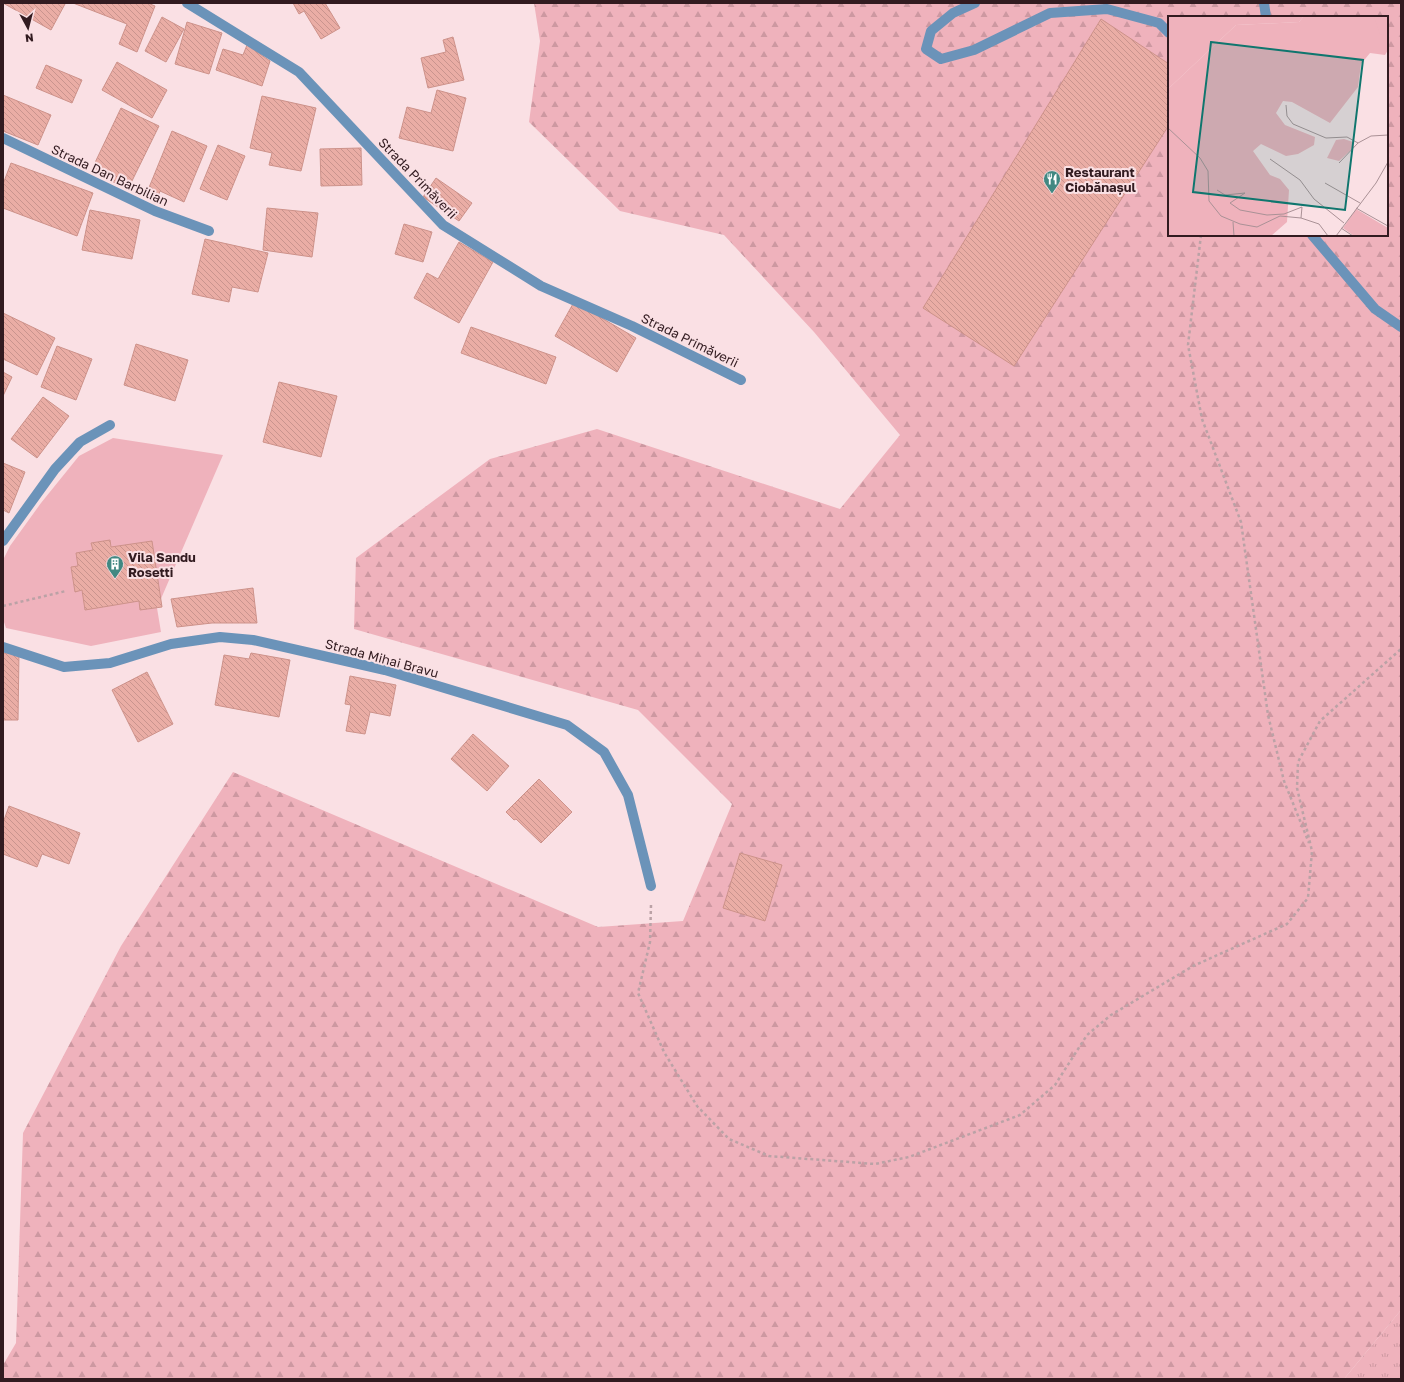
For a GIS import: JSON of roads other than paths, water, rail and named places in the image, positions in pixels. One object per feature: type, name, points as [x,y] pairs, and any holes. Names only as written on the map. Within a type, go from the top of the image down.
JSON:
[{"type":"street","name":"Strada Primăverii","points":[[187,3],[299,72],[443,225],[541,286],[632,326],[741,380]]},
{"type":"street","points":[[975,3],[953,13],[931,31],[926,49],[941,59],[974,50],[1050,13],[1057,12],[1107,9],[1159,23],[1168,32]]},
{"type":"street","points":[[1264,3],[1266,16]]},
{"type":"street","name":"Strada Dan Barbilian","points":[[3,138],[155,211],[209,230]]},
{"type":"street","points":[[1313,236],[1375,309],[1401,327]]},
{"type":"street","points":[[3,541],[55,469],[80,442],[110,426]]},
{"type":"street","name":"Strada Mihai Bravu","points":[[3,647],[64,666],[110,663],[171,644],[213,638],[252,640],[385,670],[567,725],[604,752],[628,795],[651,886]]},
{"type":"place","name":"Restaurant Ciobănașul","points":[[1052,194]]},
{"type":"place","name":"Vila Sandu Rosetti","points":[[115,579]]}]
